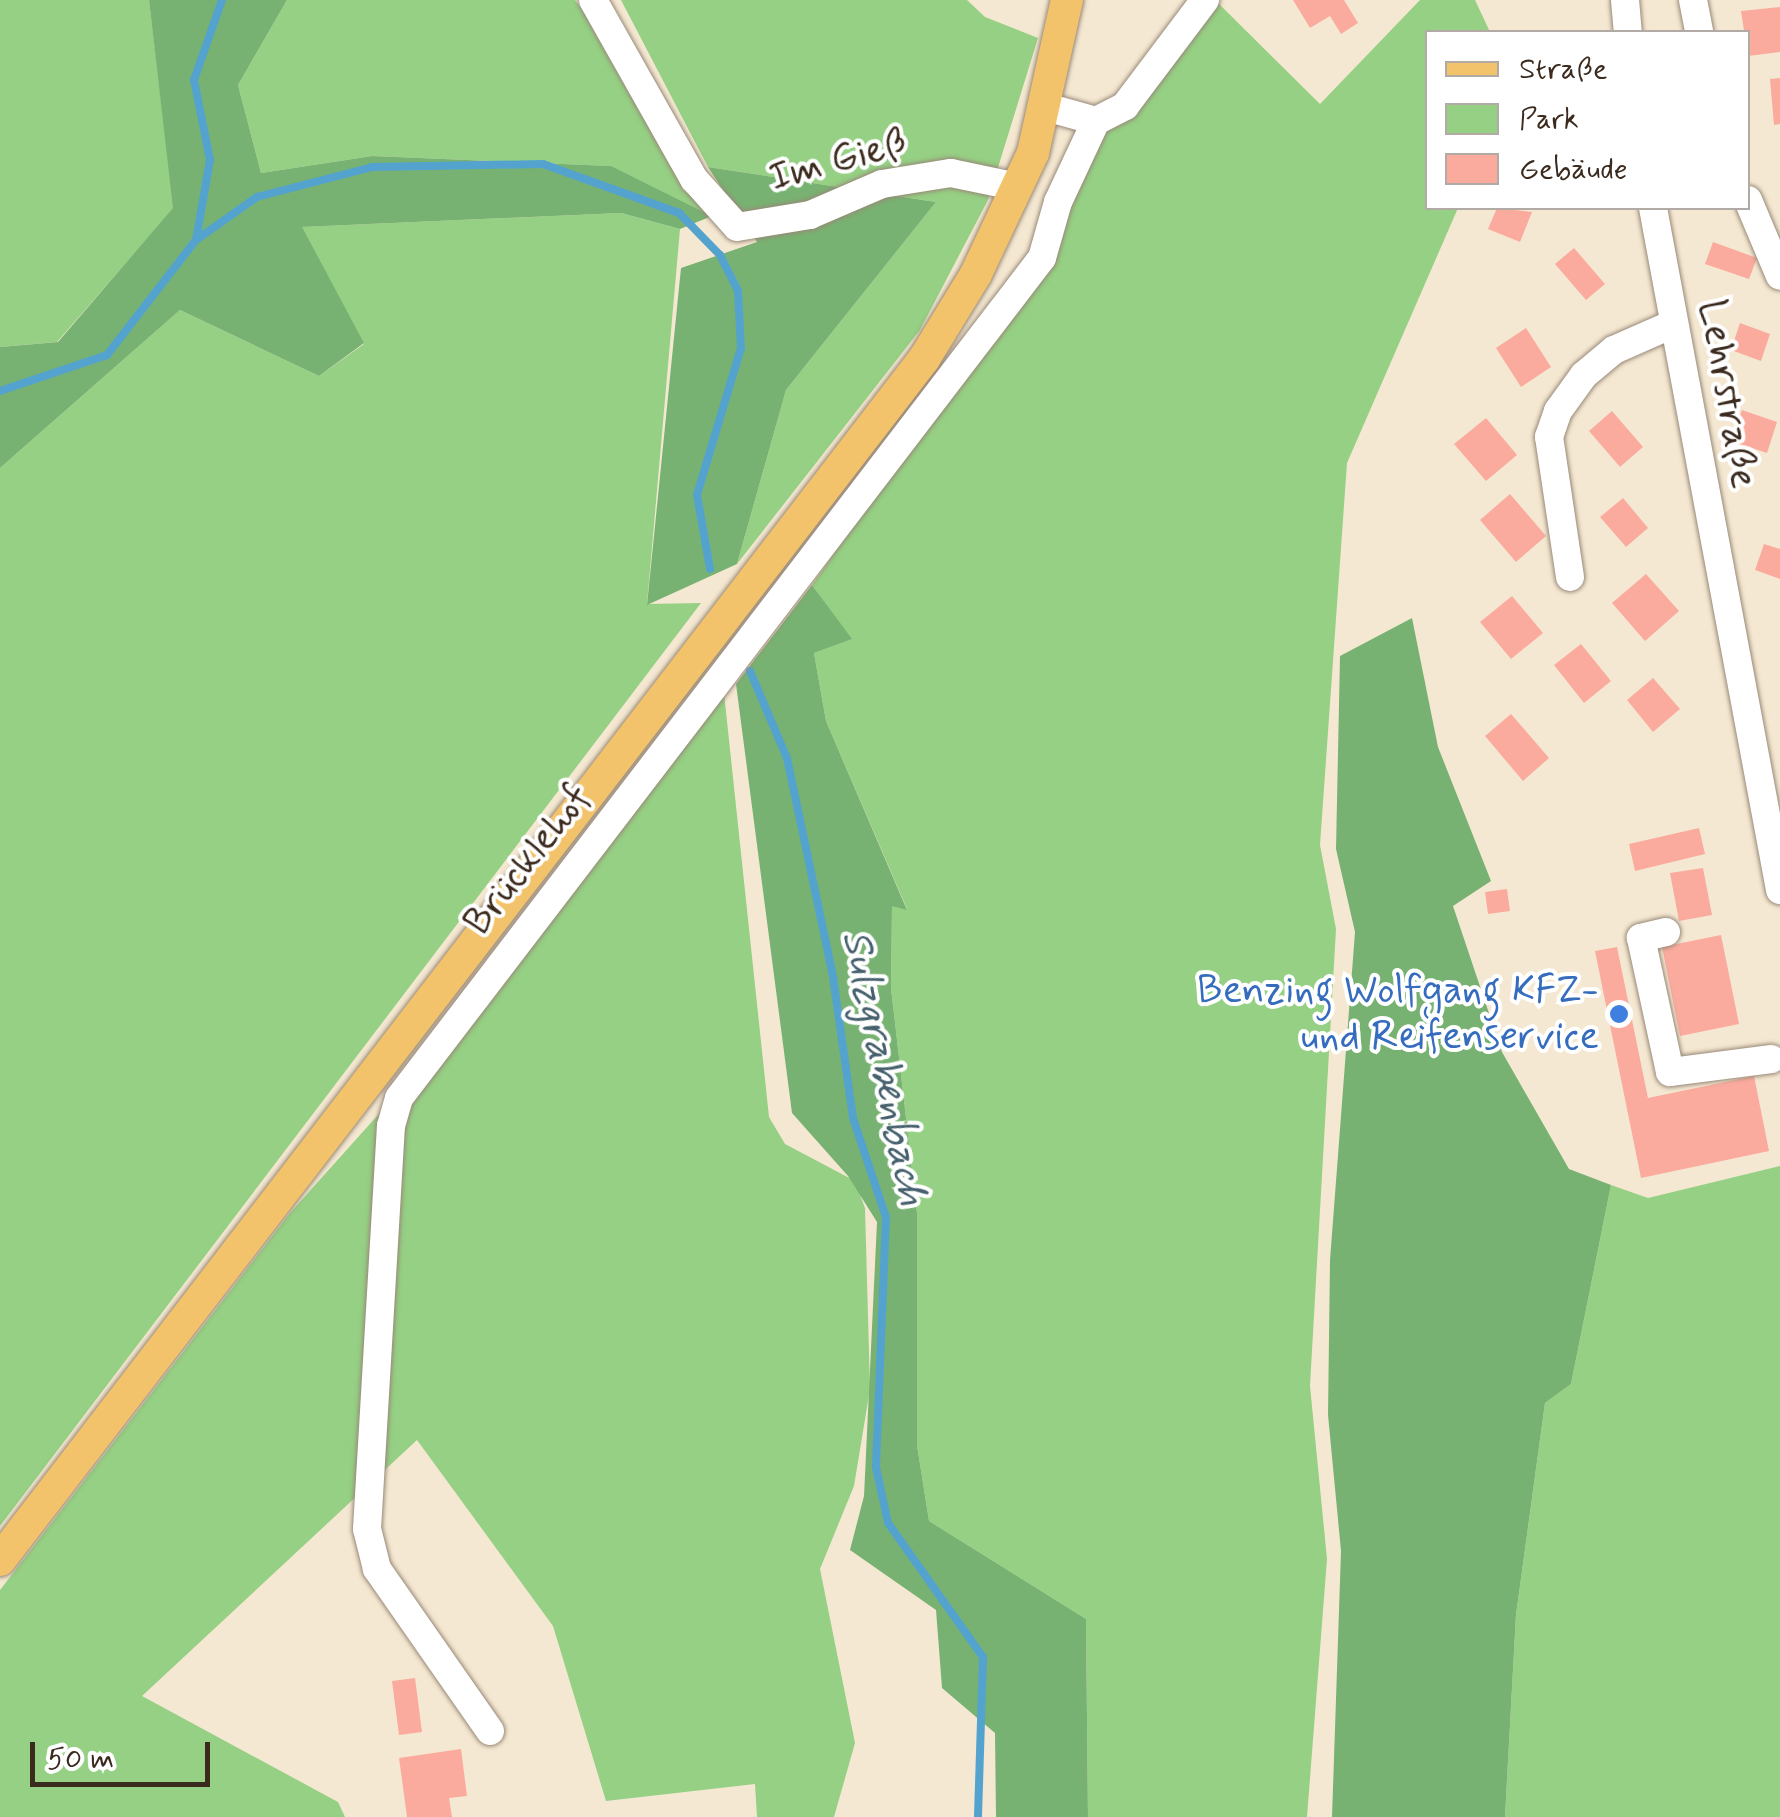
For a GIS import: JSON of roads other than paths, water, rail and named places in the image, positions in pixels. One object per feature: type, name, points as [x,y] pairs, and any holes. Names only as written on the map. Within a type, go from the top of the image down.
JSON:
[{"type":"main road","points":[[0,1560],[856,450],[976,274],[1018,187],[1046,107],[1067,0]]},
{"type":"street","name":"Im Gieß","points":[[593,0],[694,179],[737,227],[810,216],[882,184],[951,174],[1018,187]]},
{"type":"street","points":[[1046,107],[1096,121],[1125,106],[1205,0]]},
{"type":"street","points":[[1625,0],[1628,30]]},
{"type":"street","points":[[1692,0],[1699,30]]},
{"type":"street","name":"Brücklehof","points":[[490,1731],[377,1569],[366,1529],[390,1126],[399,1098],[1042,258],[1058,202],[1096,121]]},
{"type":"street","points":[[1750,205],[1780,276]]},
{"type":"street","name":"Lehrstraße","points":[[1654,210],[1779,881]]},
{"type":"street","points":[[1570,577],[1549,438],[1558,411],[1584,375],[1614,350],[1673,324]]},
{"type":"street","points":[[1666,932],[1641,938],[1670,1072],[1771,1058]]},
{"type":"waterway","points":[[0,391],[107,355],[196,240],[210,160],[194,80],[222,0]]},
{"type":"waterway","name":"Sulzgrabenbach","points":[[196,240],[257,197],[372,167],[543,164],[679,213],[720,255],[738,291],[741,348],[697,495],[710,569]]},
{"type":"waterway","name":"Sulzgrabenbach","points":[[750,671],[787,758],[833,977],[853,1118],[886,1217],[876,1467],[888,1523],[983,1657],[978,1817]]},
{"type":"place","name":"Benzing Wolfgang KFZ- und Reifenservice","points":[[1619,1014]]}]
